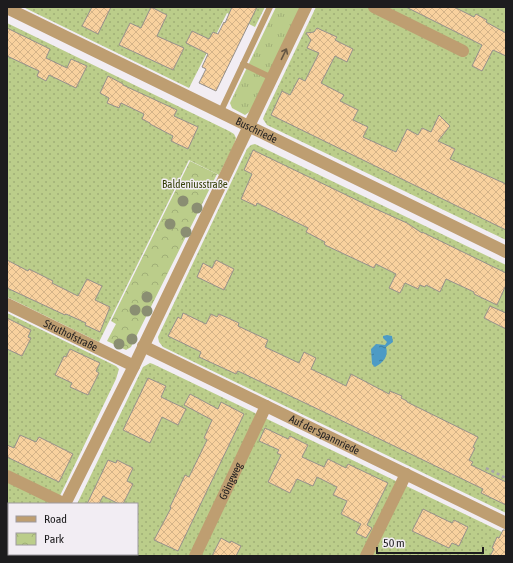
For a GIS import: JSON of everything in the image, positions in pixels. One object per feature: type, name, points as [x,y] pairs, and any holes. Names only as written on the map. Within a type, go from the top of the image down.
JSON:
[{"type":"street","points":[[66,503],[134,366],[306,7]]},
{"type":"street","points":[[374,7],[463,51]]},
{"type":"street","name":"Buschriede","points":[[7,8],[506,252]]},
{"type":"street","name":"Struthofstraße","points":[[7,304],[134,366]]},
{"type":"street","name":"Auf der Spannriede","points":[[143,346],[506,523]]},
{"type":"street","name":"Göingweg","points":[[194,556],[266,406]]},
{"type":"street","points":[[366,556],[406,474]]},
{"type":"street","points":[[7,476],[63,503]]},
{"type":"lane","points":[[220,112],[270,7]]},
{"type":"lane","points":[[243,64],[272,78]]},
{"type":"path","points":[[486,468],[506,478]]},
{"type":"green space","points":[[23,7],[265,7],[255,27],[227,13],[189,88]]},
{"type":"green space","points":[[276,7],[301,7],[252,110],[245,115],[232,108],[230,103]]},
{"type":"green space","points":[[316,7],[506,7],[506,240],[267,125],[263,119],[264,116]]},
{"type":"green space","points":[[7,23],[229,131],[234,134],[236,138],[219,175],[189,160],[99,342],[7,297]]},
{"type":"green space","points":[[255,144],[506,265],[506,513],[163,347],[159,342],[158,337],[247,149],[251,145]]},
{"type":"green space","name":"Baldeniusstraße","points":[[190,161],[217,174],[131,347],[126,350],[107,341],[116,324],[111,321]]},
{"type":"green space","points":[[7,313],[116,366],[119,369],[116,379],[56,503],[8,503],[8,555],[32,555],[7,556]]},
{"type":"green space","points":[[150,363],[153,364],[506,534],[506,556],[51,556],[138,555],[138,503],[77,503],[143,367]]},
{"type":"water","points":[[383,336],[392,336],[393,342],[386,347],[387,353],[385,359],[375,367],[372,364],[371,349],[376,344],[385,345],[387,342]]},
{"type":"building","points":[[92,7],[111,7],[98,34],[82,26]]},
{"type":"building","points":[[151,7],[167,15],[157,36],[184,48],[173,70],[119,45],[130,23],[141,28]]},
{"type":"building","points":[[232,7],[257,7],[216,91],[199,83],[206,69],[202,67],[208,54],[186,43],[192,31],[209,39],[213,32],[218,34]]},
{"type":"building","points":[[406,7],[454,7],[474,17],[476,14],[487,20],[486,22],[506,33],[506,56],[493,50],[482,71],[472,66],[482,45]]},
{"type":"building","points":[[7,28],[50,49],[46,58],[67,68],[71,59],[87,66],[76,88],[49,75],[46,81],[37,76],[39,71],[7,56]]},
{"type":"building","points":[[317,28],[337,37],[335,40],[353,49],[347,62],[335,56],[321,83],[344,95],[340,101],[358,110],[353,120],[368,127],[363,137],[396,152],[407,129],[418,135],[422,128],[431,132],[439,115],[450,126],[438,141],[455,149],[450,159],[506,184],[506,230],[271,115],[282,91],[290,95],[299,78],[305,81],[319,53],[307,48],[311,40],[306,33],[314,32]]},
{"type":"building","points":[[108,76],[123,85],[177,110],[174,116],[198,127],[188,149],[171,141],[173,136],[142,119],[144,114],[121,103],[119,108],[107,103],[109,98],[100,93]]},
{"type":"building","points":[[253,150],[407,223],[422,233],[506,273],[506,285],[497,305],[446,279],[440,292],[426,285],[425,287],[420,285],[418,289],[405,283],[400,293],[389,288],[396,274],[376,264],[374,268],[327,246],[324,244],[325,242],[306,232],[308,228],[257,203],[256,206],[241,199],[252,174],[244,170]]},
{"type":"building","points":[[7,260],[28,271],[29,269],[53,281],[52,283],[78,296],[87,279],[102,286],[95,300],[110,307],[100,332],[85,325],[86,323],[7,288]]},
{"type":"building","points":[[216,260],[234,269],[224,290],[197,277],[203,263],[212,268]]},
{"type":"building","points":[[490,306],[506,313],[506,329],[484,318]]},
{"type":"building","points":[[183,313],[206,324],[211,314],[217,317],[219,314],[239,323],[238,326],[268,340],[265,347],[299,363],[304,352],[316,358],[311,369],[346,386],[351,374],[389,394],[390,391],[402,396],[401,398],[407,402],[478,437],[473,447],[475,448],[469,460],[473,462],[471,465],[506,482],[506,505],[481,493],[483,489],[328,414],[238,371],[236,374],[199,357],[201,352],[168,336],[178,317],[181,319]]},
{"type":"building","points":[[7,318],[31,330],[28,337],[31,338],[22,356],[7,349]]},
{"type":"building","points":[[70,349],[100,363],[96,371],[99,373],[88,395],[70,387],[72,383],[55,375],[64,356],[66,357]]},
{"type":"building","points":[[148,378],[166,386],[161,397],[186,409],[178,425],[162,417],[150,443],[123,430]]},
{"type":"building","points":[[190,394],[218,409],[221,402],[244,414],[178,551],[154,540],[171,508],[170,507],[185,475],[189,477],[207,440],[204,438],[212,420],[184,405]]},
{"type":"building","points":[[265,428],[288,439],[290,436],[308,445],[302,457],[324,467],[328,459],[346,468],[348,464],[388,483],[367,525],[372,528],[366,538],[356,533],[361,524],[341,514],[347,501],[333,495],[337,487],[317,477],[313,486],[297,479],[290,493],[268,482],[281,455],[277,453],[279,450],[259,441]]},
{"type":"building","points":[[20,435],[36,442],[39,437],[73,454],[59,482],[7,457],[7,445],[14,448]]},
{"type":"building","points":[[108,460],[116,463],[117,460],[133,468],[127,481],[133,484],[124,503],[117,503],[103,496],[100,503],[87,503]]},
{"type":"building","points":[[423,509],[452,523],[454,520],[468,527],[459,546],[452,543],[449,548],[412,531]]},
{"type":"building","points":[[503,530],[506,530],[506,556],[490,556],[494,549],[492,548],[497,537],[499,538]]},
{"type":"building","points":[[221,538],[230,543],[231,541],[241,546],[236,556],[212,556]]}]
